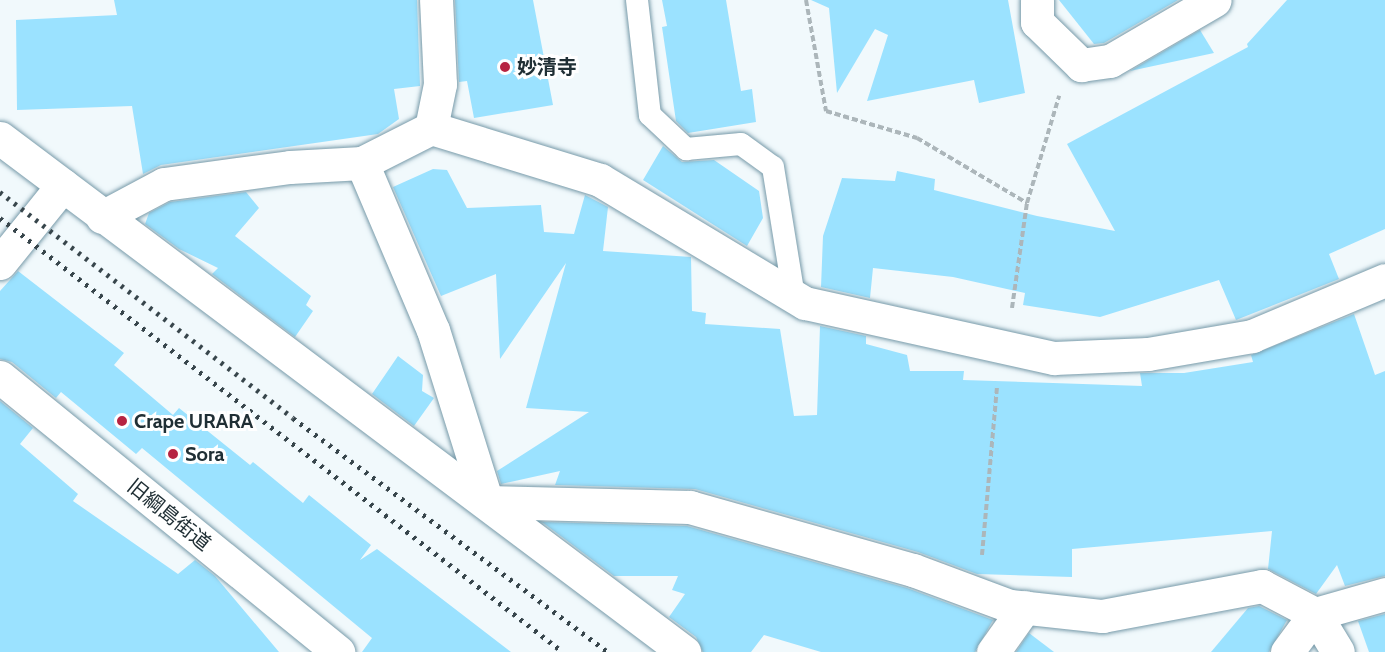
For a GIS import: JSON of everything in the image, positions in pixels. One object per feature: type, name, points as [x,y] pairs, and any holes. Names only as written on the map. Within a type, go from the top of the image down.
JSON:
[{"type":"street","points":[[431,128],[440,84],[436,0]]},
{"type":"street","points":[[1037,0],[1037,22],[1081,65],[1110,61],[1215,0]]},
{"type":"street","points":[[102,217],[164,184],[290,167],[362,163],[431,128],[600,180],[804,303],[1054,358],[1148,354],[1252,336],[1385,280]]},
{"type":"street","points":[[0,138],[102,217],[487,502],[684,652]]},
{"type":"street","points":[[362,163],[433,330],[487,502]]},
{"type":"street","points":[[0,263],[63,185]]},
{"type":"street","name":"旧綱島街道","points":[[0,378],[323,648]]},
{"type":"street","points":[[487,502],[690,507],[913,570],[978,594],[1025,608],[1102,616],[1262,586],[1315,614],[1338,652]]},
{"type":"street","points":[[1287,652],[1315,614],[1385,594]]},
{"type":"street","points":[[993,652],[1025,608]]},
{"type":"lane","points":[[637,0],[650,115],[686,149],[741,144],[773,167],[794,297]]},
{"type":"path","points":[[806,0],[826,111],[917,138],[1027,204]]},
{"type":"path","points":[[978,594],[1004,346],[1027,204],[1071,55]]},
{"type":"building","points":[[114,0],[417,0],[420,86],[394,89],[399,119],[378,134],[161,165],[143,174],[132,106],[17,110],[16,20],[117,15]]},
{"type":"building","name":"妙清寺","points":[[455,0],[533,0],[553,105],[474,118],[467,81],[459,82]]},
{"type":"building","points":[[662,0],[726,0],[741,91],[752,89],[756,122],[688,133],[676,121],[662,27],[667,26]]},
{"type":"building","points":[[811,0],[1008,0],[1025,93],[979,103],[974,80],[867,101],[888,35],[875,29],[837,93],[829,8]]},
{"type":"building","points":[[1059,0],[1178,0],[1104,43],[1094,44]]},
{"type":"building","points":[[1287,0],[1385,0],[1385,229],[1329,254],[1339,279],[1236,320],[1219,280],[1100,317],[1023,305],[1025,293],[953,277],[873,268],[870,298],[821,287],[823,236],[842,178],[895,181],[897,171],[935,179],[934,190],[1037,216],[1115,231],[1067,144],[1248,47],[1247,44]]},
{"type":"building","points":[[1200,30],[1214,53],[1130,71]]},
{"type":"building","points":[[663,146],[682,162],[714,160],[759,191],[763,218],[747,246],[643,180]]},
{"type":"building","points":[[433,169],[447,170],[467,208],[541,205],[544,232],[574,234],[585,195],[608,207],[603,251],[691,257],[692,311],[706,313],[705,324],[780,329],[794,416],[817,415],[820,326],[866,336],[866,344],[907,355],[910,371],[964,371],[963,380],[1142,386],[1140,373],[1184,373],[1253,362],[1251,355],[1354,314],[1375,375],[1385,371],[1385,576],[1345,586],[1337,565],[1316,594],[1268,569],[1272,531],[1072,549],[1072,577],[977,574],[918,552],[695,489],[555,485],[560,471],[501,484],[497,471],[589,412],[526,408],[566,263],[500,359],[496,274],[441,296],[393,187]]},
{"type":"building","points":[[246,192],[259,208],[235,236],[311,296],[306,305],[313,311],[295,337],[212,274],[218,268],[179,249],[145,224],[149,213],[170,202]]},
{"type":"building","points":[[18,271],[124,353],[114,365],[173,415],[179,408],[250,465],[253,462],[303,503],[309,495],[371,545],[360,560],[377,549],[511,652],[362,652],[372,638],[142,448],[136,454],[61,392],[56,398],[12,362],[0,359],[0,291]]},
{"type":"building","points":[[398,356],[423,375],[422,391],[434,398],[414,426],[372,394]]},
{"type":"building","points":[[0,401],[33,428],[20,444],[78,494],[73,501],[178,574],[195,560],[215,576],[279,652],[0,652]]},
{"type":"building","points":[[542,522],[687,526],[907,588],[993,620],[975,652],[821,652],[764,635],[751,652],[703,652],[696,637],[669,617],[685,594],[672,590],[678,576],[614,576]]},
{"type":"building","points":[[1259,606],[1287,620],[1269,652],[1211,652],[1248,608]]},
{"type":"building","points":[[1385,614],[1385,652],[1369,652],[1358,621]]},
{"type":"building","points":[[1029,633],[1054,652],[1016,652]]},
{"type":"railway","points":[[0,192],[293,418],[608,652]]},
{"type":"railway","points":[[0,218],[563,652]]},
{"type":"place","name":"妙清寺","points":[[505,67]]},
{"type":"place","name":"Crape URARA","points":[[122,421]]},
{"type":"place","name":"Sora","points":[[173,454]]}]
